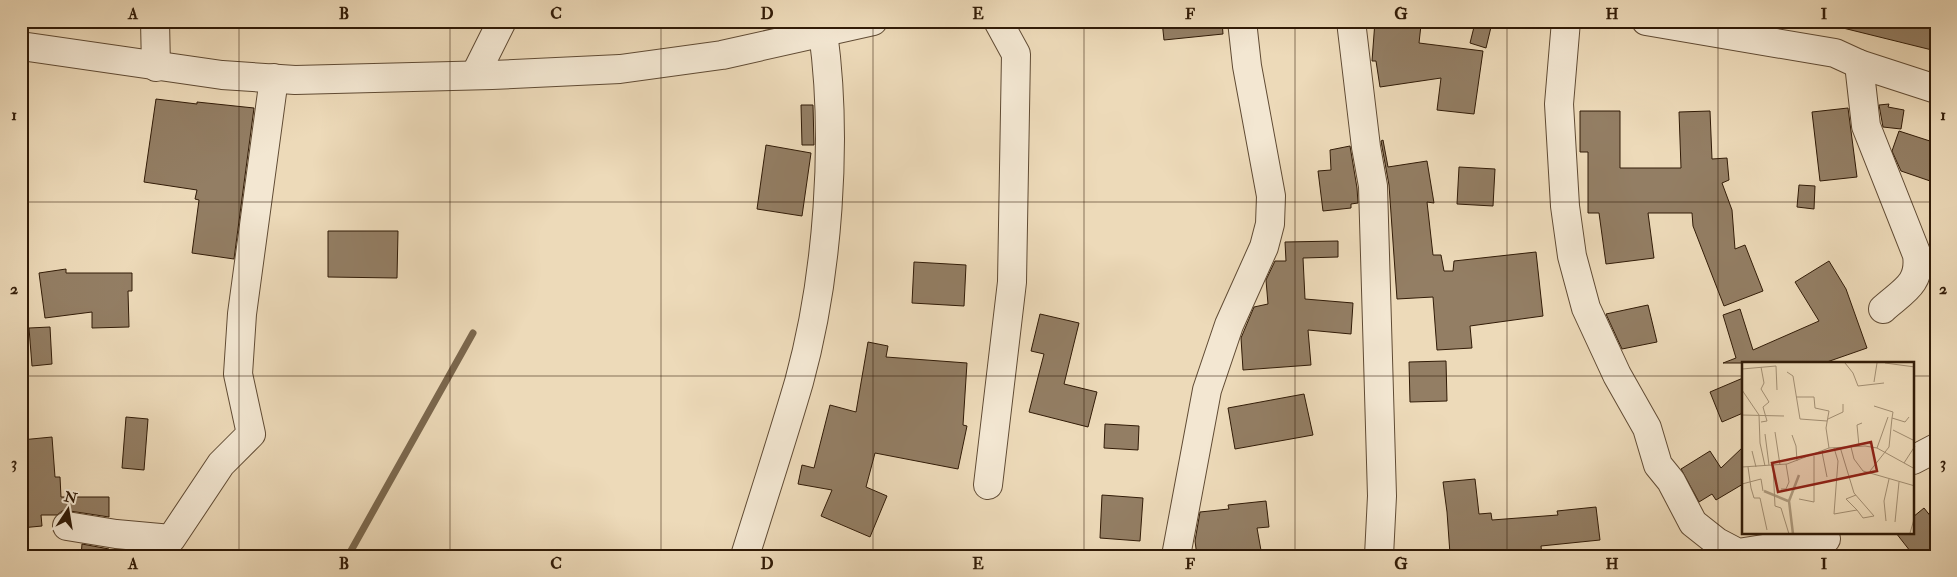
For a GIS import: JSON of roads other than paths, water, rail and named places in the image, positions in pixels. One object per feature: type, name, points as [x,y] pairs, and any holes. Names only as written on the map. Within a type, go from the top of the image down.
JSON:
[{"type":"street","points":[[155,21],[156,67]]},
{"type":"street","points":[[475,75],[502,21]]},
{"type":"street","points":[[21,46],[156,67],[222,75],[295,80],[475,75],[620,69],[722,55],[873,21]]},
{"type":"street","points":[[988,485],[1012,282],[1016,54],[998,21]]},
{"type":"street","points":[[1176,556],[1207,390],[1229,325],[1264,247],[1270,224],[1271,196],[1247,66],[1242,21]]},
{"type":"street","points":[[1351,21],[1366,147],[1373,186],[1382,496],[1380,556]]},
{"type":"street","points":[[1566,21],[1559,104],[1565,206],[1572,256],[1586,308],[1617,375],[1648,428],[1658,465],[1671,481],[1693,522],[1733,554],[1832,543]]},
{"type":"street","points":[[1646,21],[1710,26],[1835,53],[1859,64],[1936,89]]},
{"type":"street","points":[[745,556],[799,381],[815,312],[829,188],[830,81],[823,32]]},
{"type":"street","points":[[1859,64],[1866,126],[1917,255],[1919,268],[1914,282],[1883,308]]},
{"type":"street","points":[[67,526],[116,534],[171,539],[221,464],[251,434],[238,374],[242,314],[274,78]]},
{"type":"street","points":[[1914,459],[1936,448]]},
{"type":"waterway","points":[[348,556],[473,333]]}]
